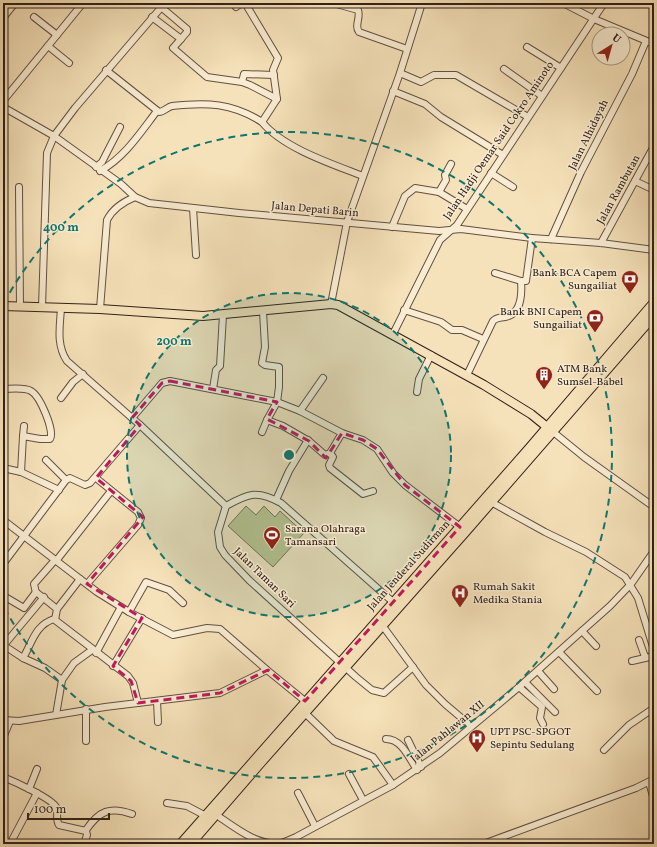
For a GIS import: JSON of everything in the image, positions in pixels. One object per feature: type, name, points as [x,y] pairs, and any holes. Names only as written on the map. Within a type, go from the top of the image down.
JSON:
[{"type":"highway","name":"Jalan Jenderal Sudirman","points":[[186,843],[206,816],[305,701],[382,625],[491,502],[654,303]]},
{"type":"highway","name":"Jalan Jenderal Sudirman","points":[[186,843],[216,814],[305,713],[393,602],[654,315]]},
{"type":"main road","points":[[3,306],[100,309],[223,316],[331,304],[347,309],[467,375],[531,414],[550,429]]},
{"type":"street","points":[[3,18],[15,3]]},
{"type":"street","points":[[3,101],[83,3]]},
{"type":"street","points":[[233,3],[236,7],[244,3],[278,56],[274,68],[277,100],[262,122]]},
{"type":"street","points":[[333,3],[358,10],[357,28],[359,32],[407,48]]},
{"type":"street","points":[[331,304],[347,222],[400,73],[422,3]]},
{"type":"street","points":[[563,3],[594,19],[654,44]]},
{"type":"street","name":"Jalan Hadji Oemar Said Cokro Aminoto","points":[[393,334],[440,240],[457,224],[604,3]]},
{"type":"street","points":[[42,307],[46,153],[54,136],[106,70],[163,5],[187,29],[187,32],[173,48],[204,75],[216,79],[250,84],[277,100]]},
{"type":"street","points":[[34,17],[57,35]]},
{"type":"street","points":[[152,17],[181,39]]},
{"type":"street","name":"Jalan Alhidayah","points":[[551,239],[581,172],[614,105],[632,74],[646,41]]},
{"type":"street","points":[[48,46],[69,63]]},
{"type":"street","points":[[527,47],[561,68]]},
{"type":"street","points":[[504,69],[542,96]]},
{"type":"street","points":[[106,70],[157,111],[162,112],[175,106],[218,105],[231,107],[262,122],[283,139],[307,153],[363,176]]},
{"type":"street","points":[[400,73],[421,82],[434,75],[456,75],[528,117]]},
{"type":"street","points":[[242,82],[244,74],[274,76]]},
{"type":"street","points":[[393,91],[424,104],[441,117],[502,156]]},
{"type":"street","points":[[3,116],[5,108]]},
{"type":"street","name":"Jalan Depati Barin","points":[[5,108],[54,136],[121,184],[135,197],[148,203],[392,227],[439,231],[461,230],[532,238],[601,243],[654,250]]},
{"type":"street","points":[[100,169],[112,164],[132,144],[157,111]]},
{"type":"street","points":[[100,169],[102,162],[120,127]]},
{"type":"street","name":"Jalan Rambutan","points":[[601,243],[653,149]]},
{"type":"street","points":[[439,192],[446,180],[445,175],[451,164]]},
{"type":"street","points":[[491,172],[513,187]]},
{"type":"street","points":[[635,181],[654,190]]},
{"type":"street","points":[[19,187],[20,307]]},
{"type":"street","points":[[392,227],[405,196],[410,190],[417,187],[439,192],[467,209]]},
{"type":"street","points":[[100,309],[107,220],[114,210],[124,202],[135,197]]},
{"type":"street","points":[[193,208],[196,255]]},
{"type":"street","points":[[495,273],[521,281],[527,280],[532,238]]},
{"type":"street","points":[[467,375],[483,339],[494,320],[510,315],[517,307],[521,299],[521,281]]},
{"type":"street","points":[[61,308],[60,338],[62,353],[67,361],[140,425],[226,506],[238,500],[260,494],[276,500],[393,602]]},
{"type":"street","points":[[404,310],[440,322],[452,330],[462,330],[483,339]]},
{"type":"street","points":[[262,432],[277,402],[279,386],[279,367],[266,366],[262,362],[265,347],[263,311]]},
{"type":"street","points":[[213,389],[216,370],[220,366],[223,316]]},
{"type":"street","points":[[417,392],[419,379],[431,355]]},
{"type":"street","points":[[61,398],[73,382],[83,374]]},
{"type":"street","points":[[300,411],[323,378]]},
{"type":"street","points":[[132,418],[164,382],[213,389],[277,402],[300,411],[342,433],[362,440],[377,449],[398,479],[460,527]]},
{"type":"street","points":[[3,389],[31,391],[39,398],[43,406],[51,437],[49,439],[42,440],[23,436]]},
{"type":"street","points":[[267,420],[283,426],[308,440],[323,454],[330,453]]},
{"type":"street","points":[[4,561],[24,537],[66,480],[71,478],[87,484],[96,478],[140,425]]},
{"type":"street","points":[[21,472],[24,426]]},
{"type":"street","points":[[550,429],[590,462],[654,507]]},
{"type":"street","points":[[330,453],[342,433]]},
{"type":"street","points":[[276,500],[289,471],[308,440]]},
{"type":"street","points":[[330,453],[333,457],[329,465],[330,468],[363,494],[366,495],[373,491]]},
{"type":"street","points":[[46,460],[66,480]]},
{"type":"street","points":[[3,468],[21,472],[59,490]]},
{"type":"street","points":[[87,584],[141,519],[138,512],[111,492],[96,478]]},
{"type":"street","points":[[36,593],[34,584],[111,492]]},
{"type":"street","points":[[491,502],[608,564],[624,577],[631,584],[638,598],[654,650]]},
{"type":"street","name":"Jalan Taman Sari","points":[[226,506],[218,532],[220,547],[225,555],[249,580],[372,690],[382,693],[388,691],[413,667]]},
{"type":"street","points":[[3,520],[80,579],[128,612],[173,635],[207,628],[220,629],[305,701]]},
{"type":"street","name":"Jalan Pahlawan XII","points":[[216,814],[256,839],[281,844],[393,785],[419,768],[538,671],[631,584],[654,551]]},
{"type":"street","points":[[23,658],[32,639],[45,623],[54,619],[58,612],[57,609],[80,579]]},
{"type":"street","points":[[128,612],[146,582],[170,590],[183,603]]},
{"type":"street","points":[[36,593],[44,597],[57,609]]},
{"type":"street","points":[[7,598],[24,608],[36,593]]},
{"type":"street","points":[[44,597],[3,645],[23,658],[45,668],[62,680]]},
{"type":"street","points":[[56,715],[62,680],[74,663],[94,651],[121,607]]},
{"type":"street","points":[[113,666],[142,618]]},
{"type":"street","points":[[54,619],[131,681],[138,703]]},
{"type":"street","points":[[382,625],[413,667],[445,704],[471,726]]},
{"type":"street","points":[[582,631],[596,646]]},
{"type":"street","points":[[639,640],[644,657]]},
{"type":"street","points":[[559,652],[597,691]]},
{"type":"street","points":[[632,661],[644,657],[654,656]]},
{"type":"street","points":[[3,738],[6,721],[56,715],[86,709],[220,693],[267,670]]},
{"type":"street","points":[[538,671],[554,689]]},
{"type":"street","points":[[525,682],[555,712]]},
{"type":"street","points":[[519,687],[542,707],[540,718],[544,724]]},
{"type":"street","points":[[157,701],[158,722]]},
{"type":"street","points":[[604,750],[629,725],[654,708]]},
{"type":"street","points":[[86,709],[86,741]]},
{"type":"street","points":[[305,713],[334,741],[373,757],[393,785]]},
{"type":"street","points":[[386,739],[390,739],[399,744],[419,768]]},
{"type":"street","points":[[408,740],[419,768]]},
{"type":"street","points":[[29,789],[37,768]]},
{"type":"street","points":[[349,774],[363,800]]},
{"type":"street","points":[[3,777],[37,793],[56,806],[58,824],[86,830]]},
{"type":"street","points":[[483,844],[651,781],[654,800]]},
{"type":"street","points":[[10,844],[37,793]]},
{"type":"street","points":[[298,793],[315,826]]},
{"type":"street","points":[[167,802],[187,806],[206,816]]},
{"type":"street","points":[[84,844],[87,835],[86,830],[100,814],[108,810],[123,811],[132,814]]},
{"type":"highlighted area","points":[[170,381],[277,402],[267,419],[309,441],[326,458],[342,433],[363,440],[377,449],[405,485],[460,527],[305,701],[268,670],[220,693],[138,703],[131,681],[113,666],[142,618],[87,584],[143,517],[96,478],[140,425],[132,418],[162,383]]},
{"type":"green space","name":"Sarana Olahraga Tamansari","points":[[246,506],[256,515],[264,506],[275,517],[280,511],[304,533],[273,567],[228,526]]},
{"type":"place","name":"Bank BCA Capem Sungailiat","points":[[630,294]]},
{"type":"place","name":"Bank BNI Capem Sungailiat","points":[[595,333]]},
{"type":"place","name":"ATM Bank Sumsel-Babel","points":[[544,390]]},
{"type":"place","name":"Sarana Olahraga Tamansari","points":[[272,550]]},
{"type":"place","name":"Rumah Sakit Medika Stania","points":[[460,608]]},
{"type":"place","name":"UPT PSC-SPGOT Sepintu Sedulang","points":[[477,753]]}]
